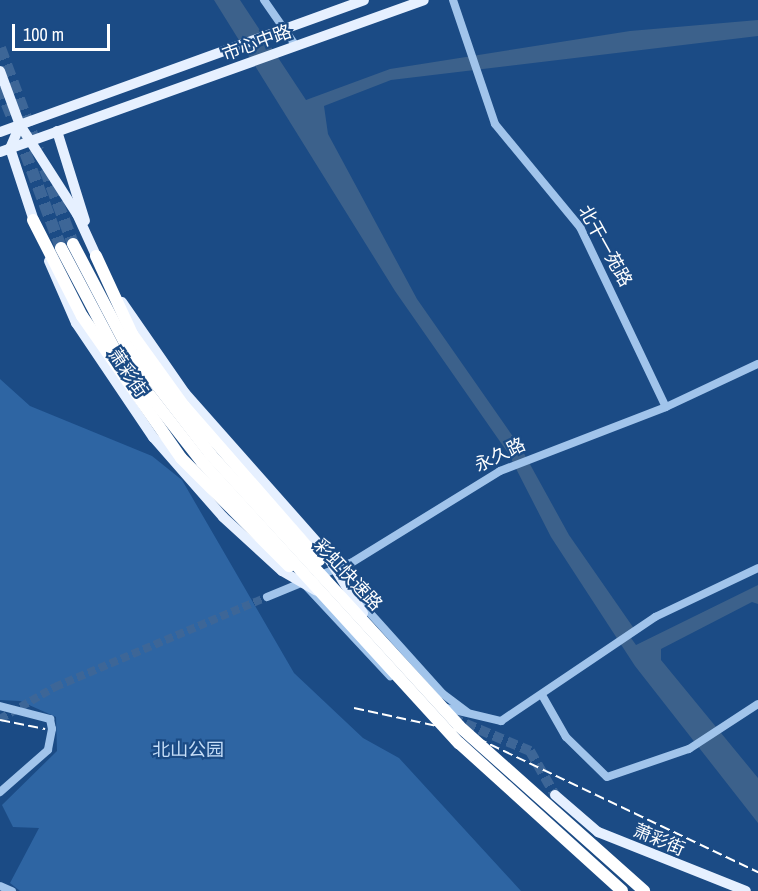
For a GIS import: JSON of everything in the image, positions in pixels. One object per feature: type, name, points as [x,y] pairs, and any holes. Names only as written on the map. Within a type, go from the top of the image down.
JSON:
[{"type":"highway","points":[[33,220],[82,316],[181,458],[355,630]]},
{"type":"highway","name":"彩虹快速路","points":[[67,246],[116,352],[207,458],[355,630],[486,770],[622,891]]},
{"type":"highway","points":[[96,256],[132,334],[184,406],[291,524],[365,621]]},
{"type":"highway","name":"彩虹快速路","points":[[207,458],[365,621],[483,749],[644,891]]},
{"type":"main road","name":"市心中路","points":[[0,132],[364,0]]},
{"type":"main road","name":"市心中路","points":[[5,150],[424,0]]},
{"type":"main road","name":"萧彩街","points":[[0,71],[20,125],[29,141],[77,214],[96,256],[179,384],[322,548],[332,570],[425,683]]},
{"type":"main road","points":[[5,150],[20,125]]},
{"type":"main road","name":"萧彩街","points":[[57,131],[96,256]]},
{"type":"main road","name":"萧彩街","points":[[5,150],[76,322],[122,395],[223,517],[303,582],[416,691]]},
{"type":"main road","name":"萧彩街","points":[[557,794],[567,807],[598,832],[746,891]]},
{"type":"street","points":[[264,0],[296,46]]},
{"type":"street","name":"北干一苑路","points":[[453,0],[495,124],[580,227],[666,407]]},
{"type":"street","name":"永久路","points":[[267,597],[332,570],[500,471],[666,407],[758,364]]},
{"type":"street","points":[[303,582],[405,690],[475,717],[501,722],[637,630],[758,568]]},
{"type":"street","points":[[332,570],[443,694],[475,717]]},
{"type":"street","points":[[542,695],[566,737],[600,775],[655,764],[689,749],[758,704]]},
{"type":"street","points":[[0,706],[50,718],[52,729],[48,750],[0,792]]},
{"type":"street","points":[[0,886],[12,891]]},
{"type":"green space","name":"北山公园","points":[[0,379],[30,406],[152,456],[182,480],[294,673],[363,738],[399,758],[521,891],[20,891],[10,883],[39,828],[13,827],[2,805],[57,751],[56,717],[20,701],[0,700]]},
{"type":"shaded area","points":[[214,0],[240,0],[306,100],[390,69],[630,31],[758,20],[758,36],[391,80],[324,106],[328,134],[417,299],[521,448],[569,535],[635,630],[631,638],[636,645],[758,585],[758,604],[752,602],[661,649],[661,660],[758,778],[758,823],[635,666],[551,537],[508,453],[395,291]]},
{"type":"tunnel","points":[[0,48],[38,150]]},
{"type":"tunnel","points":[[0,87],[12,117]]},
{"type":"tunnel","points":[[19,136],[61,248]]},
{"type":"tunnel","points":[[45,169],[73,244]]},
{"type":"tunnel","points":[[0,719],[55,687],[267,597]]},
{"type":"tunnel","points":[[452,718],[530,751],[555,795]]},
{"type":"railway","points":[[354,708],[464,732],[758,872]]},
{"type":"railway","points":[[0,720],[45,729]]}]
